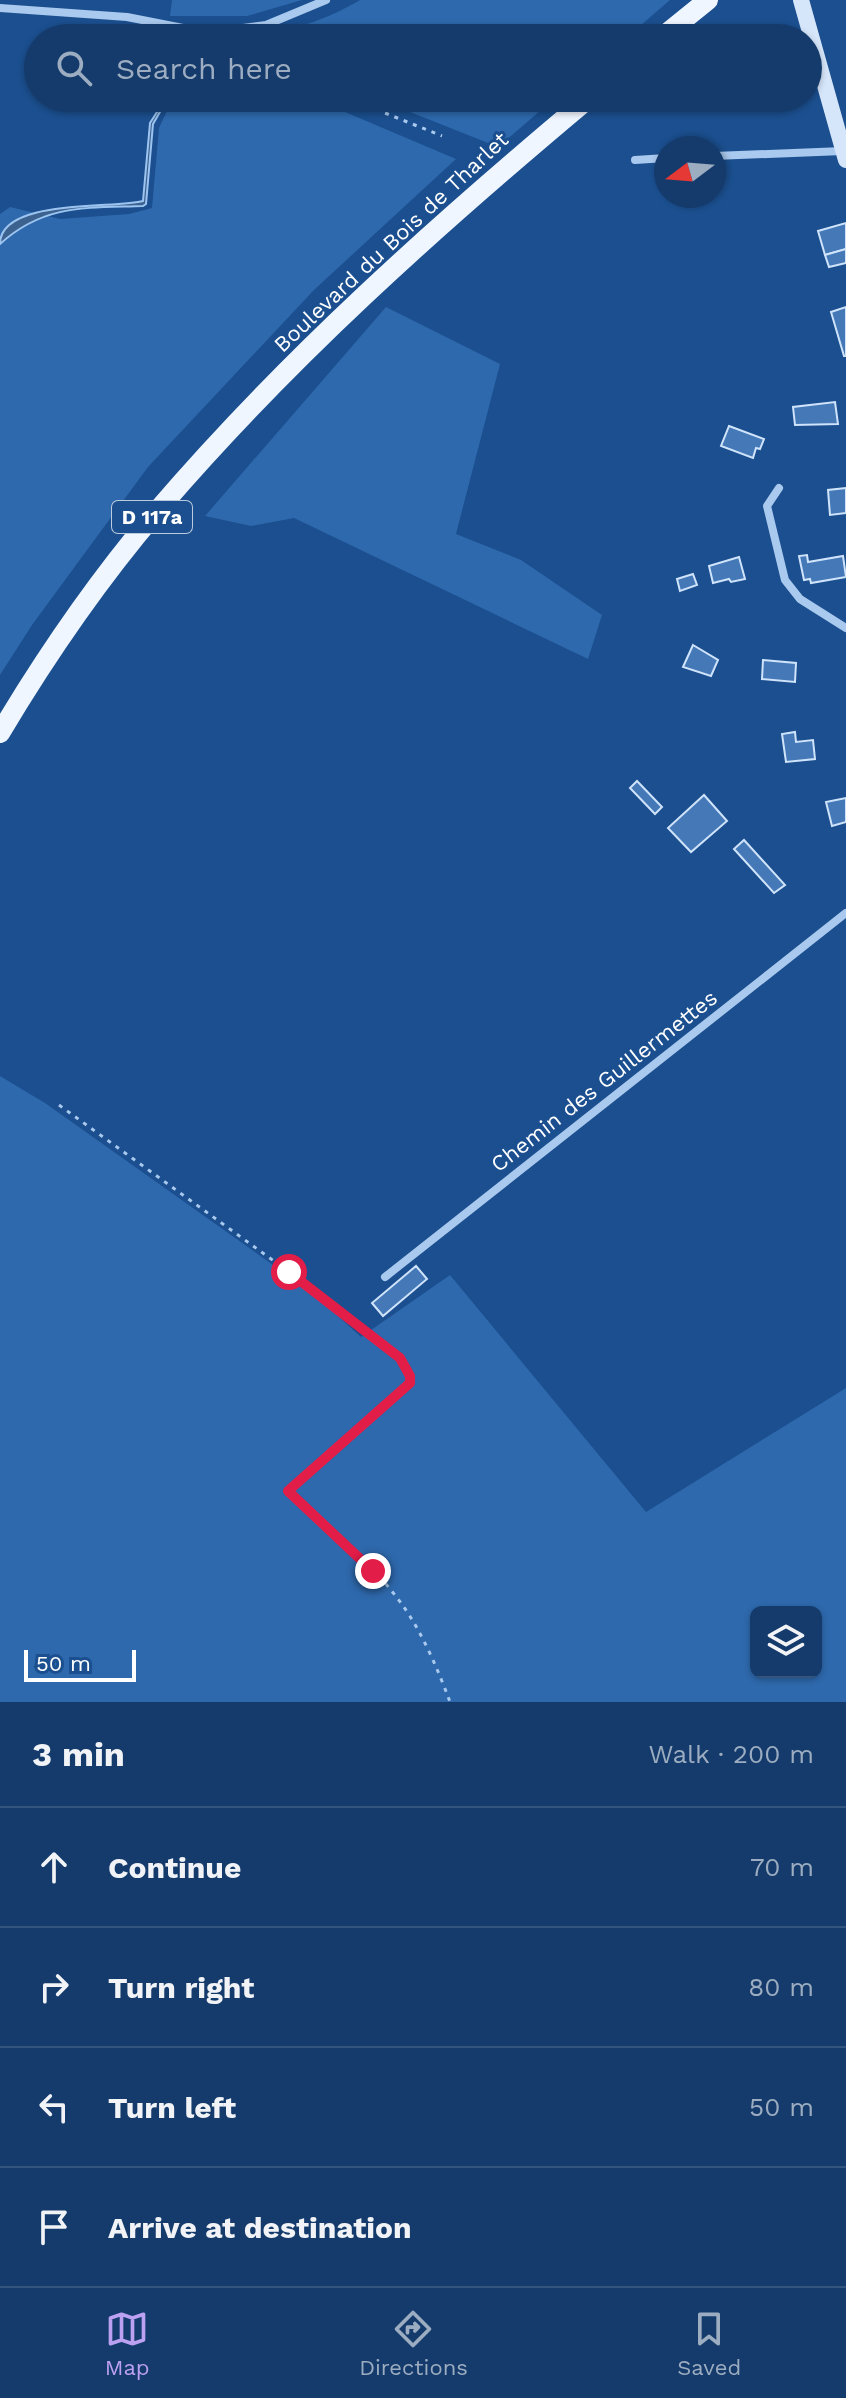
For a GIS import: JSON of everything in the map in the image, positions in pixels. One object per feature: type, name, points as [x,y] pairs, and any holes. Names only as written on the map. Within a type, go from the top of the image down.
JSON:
[{"type":"main road","points":[[678,24],[708,0]]},
{"type":"main road","points":[[801,0],[808,24]]},
{"type":"main road","points":[[822,74],[845,155]]},
{"type":"main road","name":"Boulevard du Bois de Tharlet","points":[[0,733],[67,630],[155,513],[211,451],[332,323],[572,112]]},
{"type":"street","points":[[268,24],[326,0]]},
{"type":"street","points":[[0,8],[127,17],[160,24]]},
{"type":"street","points":[[726,156],[845,155]]},
{"type":"street","points":[[635,160],[654,159]]},
{"type":"street","points":[[779,488],[767,506],[785,580],[800,599],[846,628]]},
{"type":"street","name":"Chemin des Guillermettes","points":[[385,1277],[846,913]]},
{"type":"path","points":[[383,112],[442,136]]},
{"type":"path","points":[[59,1105],[289,1272],[400,1358],[410,1376],[410,1383],[288,1491],[373,1571],[404,1607],[450,1702]]},
{"type":"shaded area","points":[[172,0],[302,0],[247,16],[170,16]]},
{"type":"shaded area","points":[[360,0],[670,0],[642,24],[306,24]]},
{"type":"shaded area","points":[[160,112],[153,124],[146,204],[84,208],[50,215],[33,221],[0,244],[5,229],[18,219],[38,212],[143,201],[150,123]]},
{"type":"shaded area","points":[[166,112],[345,112],[456,159],[314,290],[148,467],[32,625],[0,675],[0,214],[10,207],[60,219],[129,214],[152,208],[159,128]]},
{"type":"shaded area","points":[[410,112],[539,112],[498,147]]},
{"type":"shaded area","points":[[386,307],[500,364],[456,534],[521,560],[602,615],[588,659],[294,518],[251,526],[205,516]]},
{"type":"shaded area","points":[[0,1076],[45,1103],[314,1294],[361,1337],[450,1275],[646,1512],[846,1388],[846,1702],[0,1702]]},
{"type":"building","points":[[846,223],[846,249],[825,255],[818,231]]},
{"type":"building","points":[[846,249],[846,263],[829,267],[825,255]]},
{"type":"building","points":[[846,307],[846,356],[844,356],[831,312]]},
{"type":"building","points":[[835,402],[838,424],[795,425],[793,407]]},
{"type":"building","points":[[729,426],[764,439],[760,449],[756,448],[753,458],[721,446]]},
{"type":"building","points":[[846,488],[846,513],[830,515],[828,490]]},
{"type":"building","points":[[807,555],[808,562],[843,556],[846,577],[811,583],[810,579],[804,580],[799,556]]},
{"type":"building","points":[[739,557],[745,579],[713,583],[709,566]]},
{"type":"building","points":[[693,574],[697,585],[680,591],[677,579]]},
{"type":"building","points":[[693,645],[718,660],[711,676],[683,667]]},
{"type":"building","points":[[763,660],[796,663],[795,682],[762,679]]},
{"type":"building","points":[[795,732],[796,742],[813,740],[815,759],[786,762],[782,734]]},
{"type":"building","points":[[637,781],[662,807],[655,814],[630,788]]},
{"type":"building","points":[[704,795],[727,821],[691,852],[668,828]]},
{"type":"building","points":[[846,798],[846,822],[832,826],[826,802]]},
{"type":"building","points":[[744,840],[785,885],[774,893],[734,849]]},
{"type":"building","points":[[416,1266],[427,1279],[383,1316],[372,1303]]},
{"type":"route","points":[[289,1272],[400,1358],[410,1376],[410,1383],[288,1491],[373,1571]]}]
